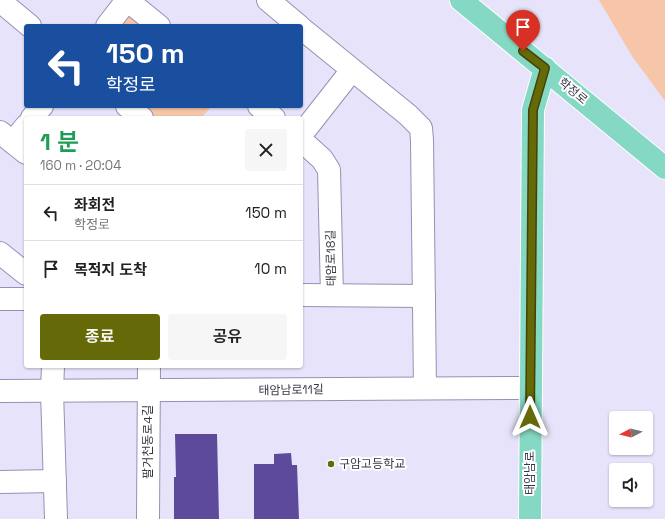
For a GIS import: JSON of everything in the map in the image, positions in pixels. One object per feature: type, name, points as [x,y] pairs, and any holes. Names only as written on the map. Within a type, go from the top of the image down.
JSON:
[{"type":"main road","name":"학정로","points":[[461,0],[665,168]]},
{"type":"main road","name":"태암남로","points":[[530,519],[533,110],[545,68]]},
{"type":"street","points":[[109,24],[127,0],[157,24]]},
{"type":"street","points":[[268,0],[296,24]]},
{"type":"street","points":[[0,1],[28,24]]},
{"type":"street","points":[[303,29],[408,115],[420,128],[422,140],[425,388]]},
{"type":"street","points":[[303,132],[352,70]]},
{"type":"street","points":[[34,116],[40,108]]},
{"type":"street","points":[[130,108],[140,116]]},
{"type":"street","points":[[262,108],[272,116]]},
{"type":"street","name":"태암로18길","points":[[303,142],[322,159],[328,170],[332,295],[424,296]]},
{"type":"street","points":[[0,253],[24,272]]},
{"type":"street","points":[[303,295],[332,295]]},
{"type":"street","points":[[0,299],[24,299]]},
{"type":"street","points":[[53,368],[52,391],[56,519]]},
{"type":"street","name":"팔거천동로4길","points":[[148,519],[149,368]]},
{"type":"street","name":"태암남로11길","points":[[0,392],[530,388]]},
{"type":"street","points":[[0,482],[55,481]]},
{"type":"shaded area","points":[[599,0],[665,0],[665,101],[632,56]]},
{"type":"shaded area","points":[[128,7],[149,24],[115,24]]},
{"type":"shaded area","points":[[137,108],[210,108],[203,116],[147,116]]},
{"type":"building","points":[[175,434],[217,434],[219,519],[174,519],[174,477],[176,477]]},
{"type":"building","points":[[291,453],[292,465],[297,465],[299,519],[254,519],[254,464],[274,464],[274,454]]},
{"type":"place","name":"구암고등학교","points":[[331,464]]},
{"type":"route","points":[[523,51],[545,68],[533,110],[530,417]]}]
